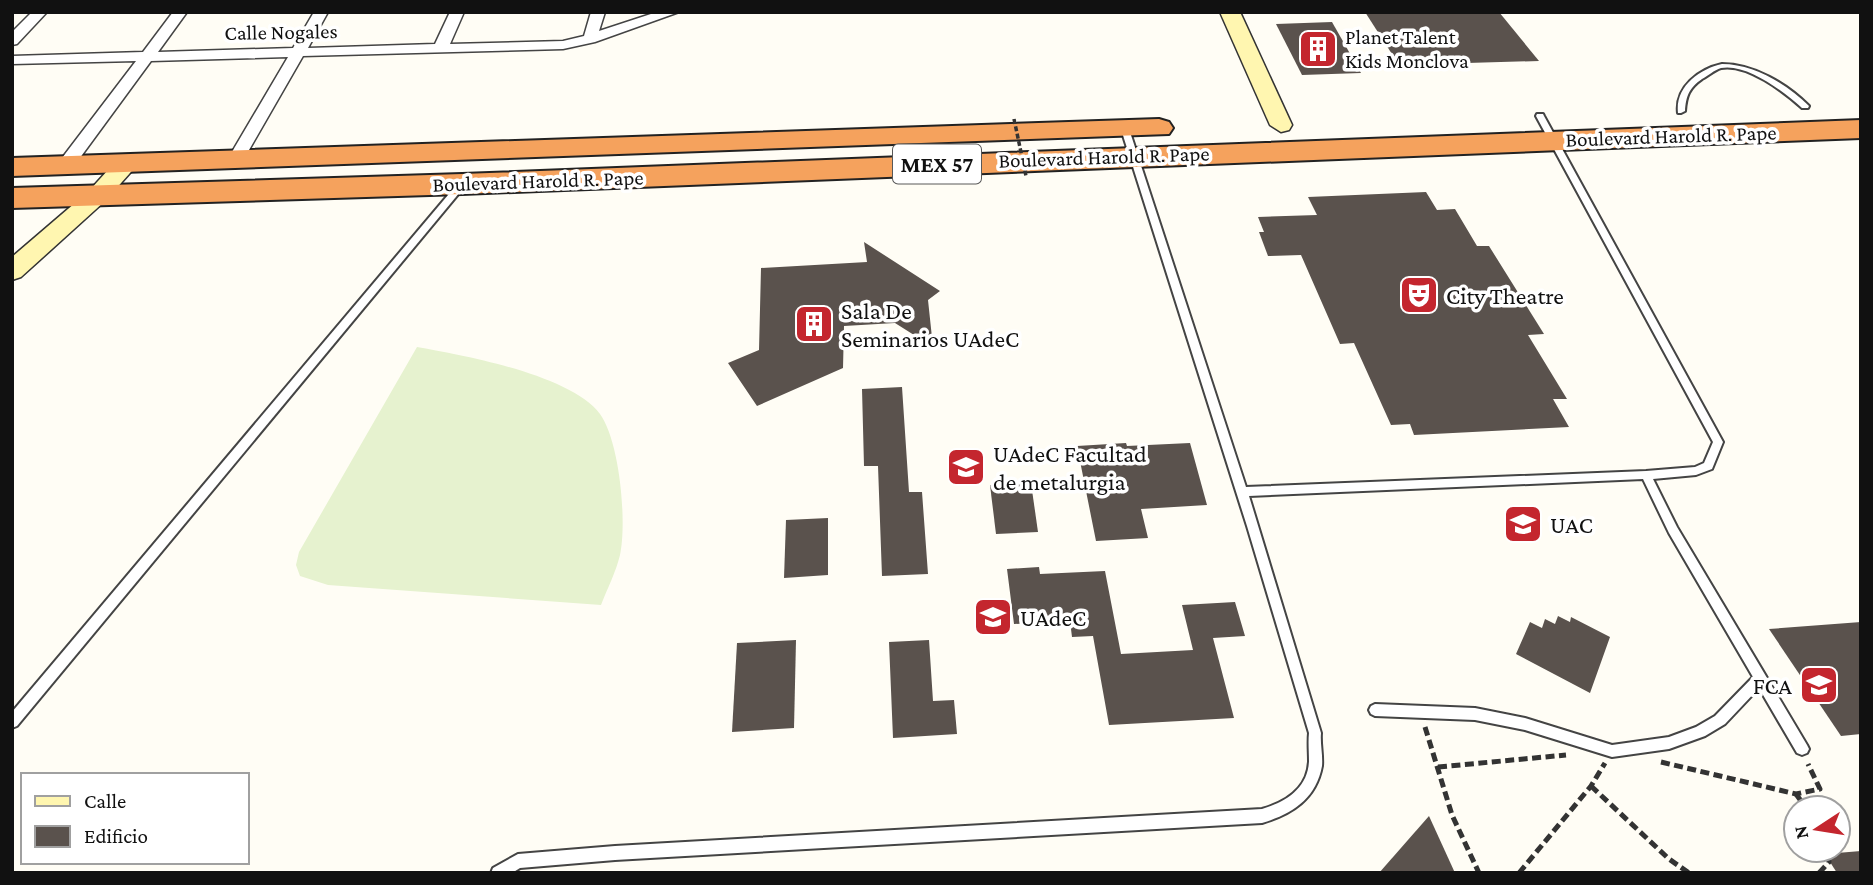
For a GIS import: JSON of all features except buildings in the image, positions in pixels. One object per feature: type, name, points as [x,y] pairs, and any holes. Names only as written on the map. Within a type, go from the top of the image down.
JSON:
[{"type":"highway","name":"Boulevard Harold R. Pape","points":[[12,167],[237,157],[1129,142],[1547,128],[1681,111],[1861,104]]},
{"type":"highway","name":"Boulevard Harold R. Pape","points":[[1229,126],[1861,129]]},
{"type":"highway","name":"Boulevard Harold R. Pape","points":[[12,198],[462,184],[1129,142],[1190,127]]},
{"type":"main road","points":[[1230,12],[1281,125]]},
{"type":"main road","points":[[12,271],[97,196],[126,164]]},
{"type":"street","points":[[12,41],[40,12]]},
{"type":"street","points":[[65,166],[180,12]]},
{"type":"street","points":[[237,157],[321,12]]},
{"type":"street","points":[[439,50],[457,12]]},
{"type":"street","points":[[590,40],[598,12]]},
{"type":"street","name":"Calle Nogales","points":[[12,60],[563,45],[590,40],[672,12]]},
{"type":"lane","points":[[1681,111],[1682,96],[1687,85],[1722,66],[1738,68],[1780,85],[1805,106]]},
{"type":"lane","points":[[1241,492],[1646,475],[1696,471],[1708,466],[1718,442],[1547,128]]},
{"type":"lane","points":[[498,873],[508,865],[533,859],[852,838],[1262,816],[1287,809],[1303,793],[1315,765],[1315,733],[1129,142]]},
{"type":"lane","points":[[12,722],[462,184]]},
{"type":"lane","points":[[1646,475],[1674,530],[1802,749]]},
{"type":"lane","points":[[1376,710],[1475,713],[1525,724],[1612,751],[1669,743],[1700,732],[1720,720],[1760,679]]},
{"type":"path","points":[[1014,119],[1026,176]]},
{"type":"path","points":[[1421,712],[1452,815],[1479,873]]},
{"type":"path","points":[[1651,760],[1796,794],[1820,789],[1802,749]]},
{"type":"path","points":[[1519,873],[1591,786],[1612,751]]},
{"type":"path","points":[[1438,767],[1572,755]]},
{"type":"path","points":[[1591,786],[1669,859],[1689,873]]},
{"type":"green space","points":[[417,347],[487,361],[541,378],[586,400],[600,414],[613,443],[623,523],[620,555],[601,605],[328,585],[300,576],[296,565],[299,552]]},
{"type":"place","name":"Planet Talent Kids Monclova","points":[[1318,49]]},
{"type":"place","name":"City Theatre","points":[[1419,295]]},
{"type":"place","name":"Sala De Seminarios UAdeC","points":[[814,324]]},
{"type":"place","name":"UAdeC Facultad de metalurgia","points":[[966,467]]},
{"type":"place","name":"UAC","points":[[1523,524]]},
{"type":"place","name":"UAdeC","points":[[993,617]]},
{"type":"place","name":"FCA","points":[[1819,685]]}]
